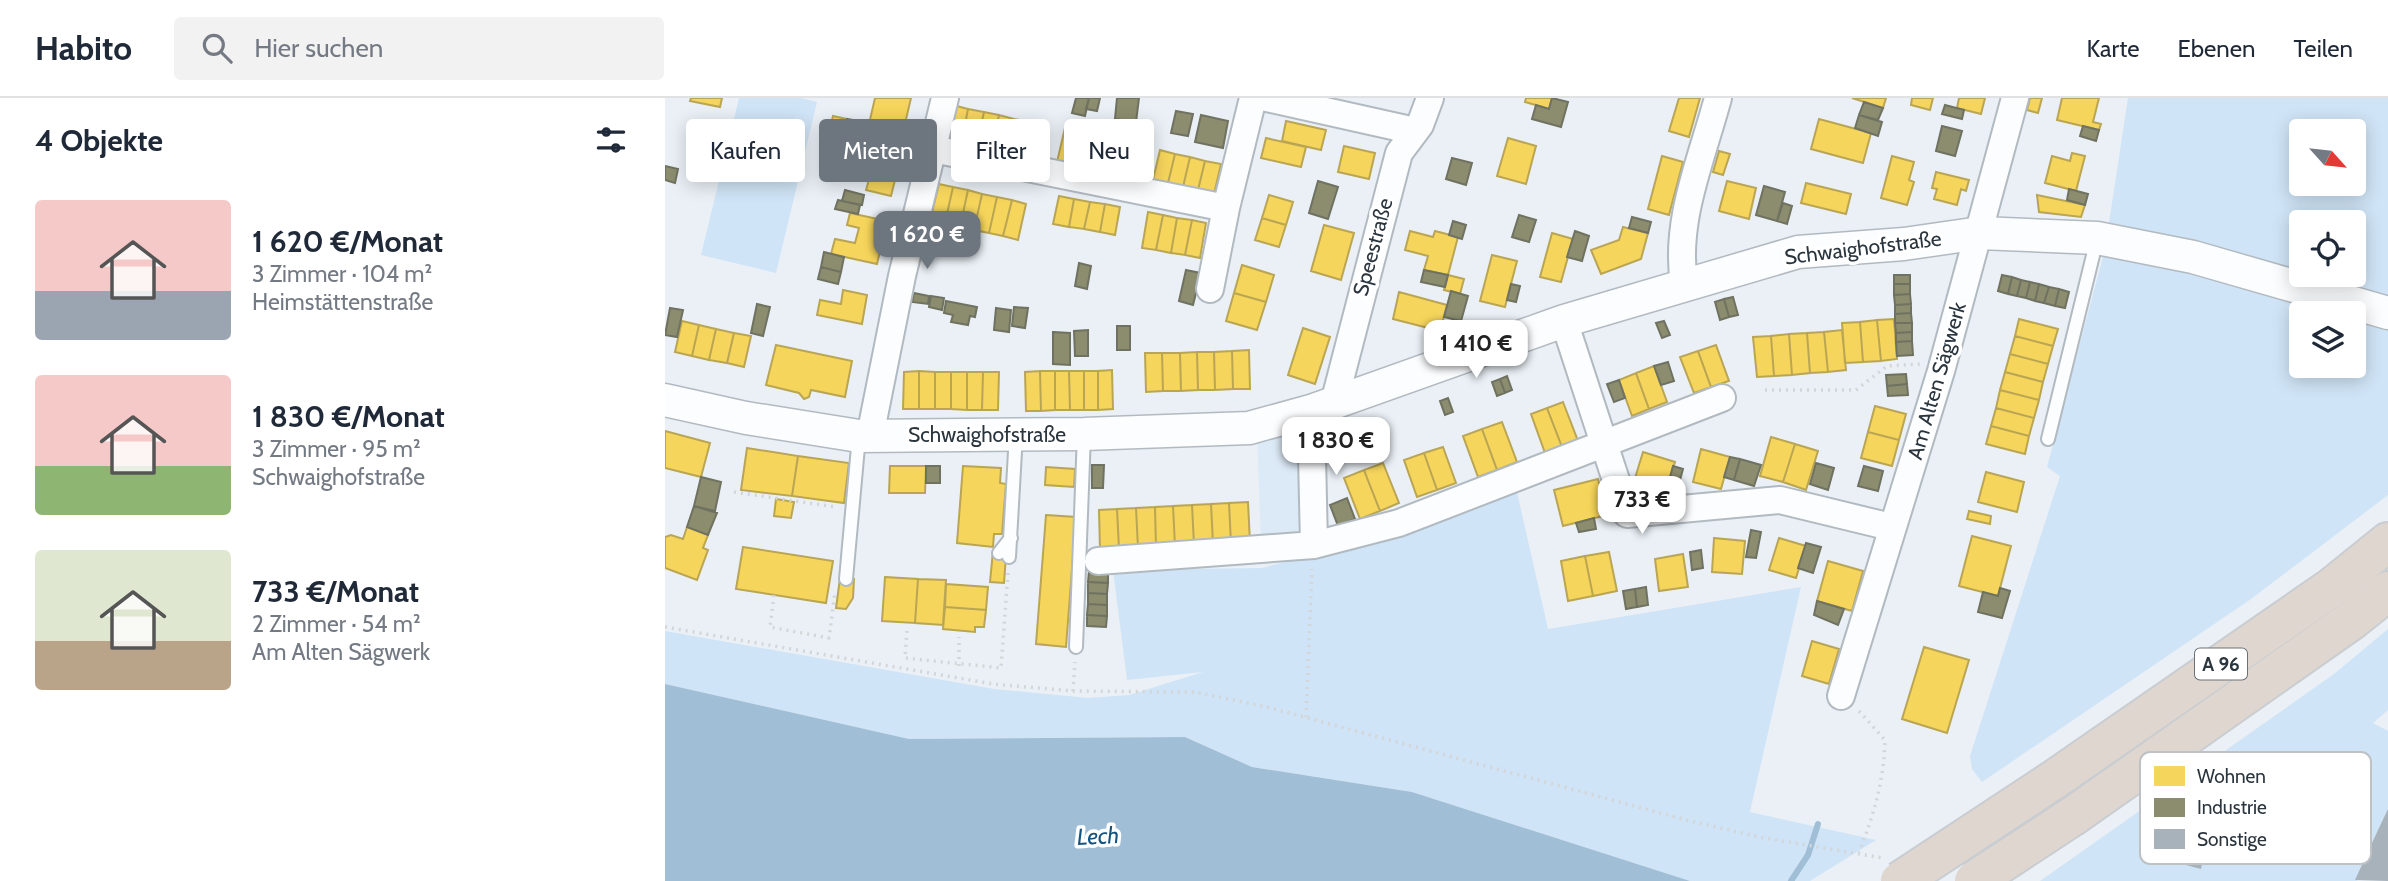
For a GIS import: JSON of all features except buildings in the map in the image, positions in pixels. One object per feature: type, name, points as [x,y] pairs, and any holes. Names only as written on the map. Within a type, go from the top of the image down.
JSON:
[{"type":"highway","name":"A 96","points":[[1900,881],[2052,781],[2331,588],[2388,542]]},
{"type":"highway","name":"A 96","points":[[2164,752],[2352,620],[2388,591]]},
{"type":"highway","name":"A 96","points":[[1974,881],[2140,769]]},
{"type":"street","points":[[937,132],[945,98]]},
{"type":"street","points":[[1210,289],[1226,208],[1253,98]]},
{"type":"street","points":[[1267,98],[1415,131]]},
{"type":"street","name":"Speestraße","points":[[1322,407],[1399,153],[1426,114],[1430,98]]},
{"type":"street","points":[[1684,283],[1679,253],[1685,220],[1718,98]]},
{"type":"street","name":"Am Alten Sägwerk","points":[[1841,696],[1980,233],[2015,98]]},
{"type":"street","points":[[937,150],[1226,208]]},
{"type":"street","points":[[865,436],[925,182]]},
{"type":"street","name":"Schwaighofstraße","points":[[665,400],[746,418],[865,436],[1084,434],[1249,428],[1322,407],[1564,321],[1684,283],[1798,252],[1904,244],[1980,233],[2097,239],[2193,257],[2388,313]]},
{"type":"street","points":[[1564,321],[1627,514],[1780,499],[1891,527]]},
{"type":"street","points":[[1098,561],[1314,545],[1399,523],[1496,487],[1605,441],[1722,398]]},
{"type":"street","points":[[1314,545],[1322,407]]},
{"type":"lane","points":[[2047,439],[2097,239]]},
{"type":"lane","points":[[1004,555],[1011,538],[1016,433]]},
{"type":"lane","points":[[1076,647],[1084,434]]},
{"type":"lane","points":[[847,574],[853,510],[865,436]]},
{"type":"path","points":[[1765,390],[1856,390],[1887,366],[1922,364]]},
{"type":"path","points":[[734,492],[853,510]]},
{"type":"path","points":[[1305,717],[1314,545]]},
{"type":"path","points":[[907,632],[905,658],[959,666],[1001,668],[1004,555]]},
{"type":"path","points":[[774,595],[770,627],[829,638],[838,571],[847,574]]},
{"type":"path","points":[[665,627],[993,684],[1073,691],[1195,692],[1305,717],[1627,805],[1827,848]]},
{"type":"path","points":[[959,637],[959,666]]},
{"type":"path","points":[[1073,691],[1076,647]]},
{"type":"path","points":[[1841,696],[1885,740],[1884,765],[1876,808],[1859,852]]},
{"type":"shaded area","points":[[739,98],[801,98],[817,102],[805,152],[805,119],[734,119]]},
{"type":"shaded area","points":[[2128,98],[2388,98],[2388,495],[2251,599],[1982,782],[1972,769],[1970,756],[2060,476],[2047,467],[2105,249]]},
{"type":"shaded area","points":[[719,182],[798,182],[776,273],[701,255]]},
{"type":"shaded area","points":[[1307,432],[1311,540],[1261,542],[1257,433]]},
{"type":"shaded area","points":[[1517,492],[1548,629],[1801,587],[1750,812],[1876,840],[1810,881],[1690,881],[1412,792],[1252,767],[1185,737],[909,739],[665,684],[665,631],[994,689],[1088,698],[1129,695],[1203,672],[1127,680],[1113,570],[1262,568],[1401,531]]},
{"type":"shaded area","points":[[2388,629],[2388,710],[2373,723],[2388,731],[2388,809],[2371,848],[2371,752],[2223,752],[2334,674]]},
{"type":"shaded area","points":[[2140,811],[2140,864],[2364,864],[2357,881],[2040,881]]},
{"type":"water","name":"Lech","points":[[665,684],[909,739],[1185,737],[1252,767],[1412,792],[1690,881],[665,881]]},
{"type":"waterway","points":[[1791,881],[1808,855],[1818,824]]}]
